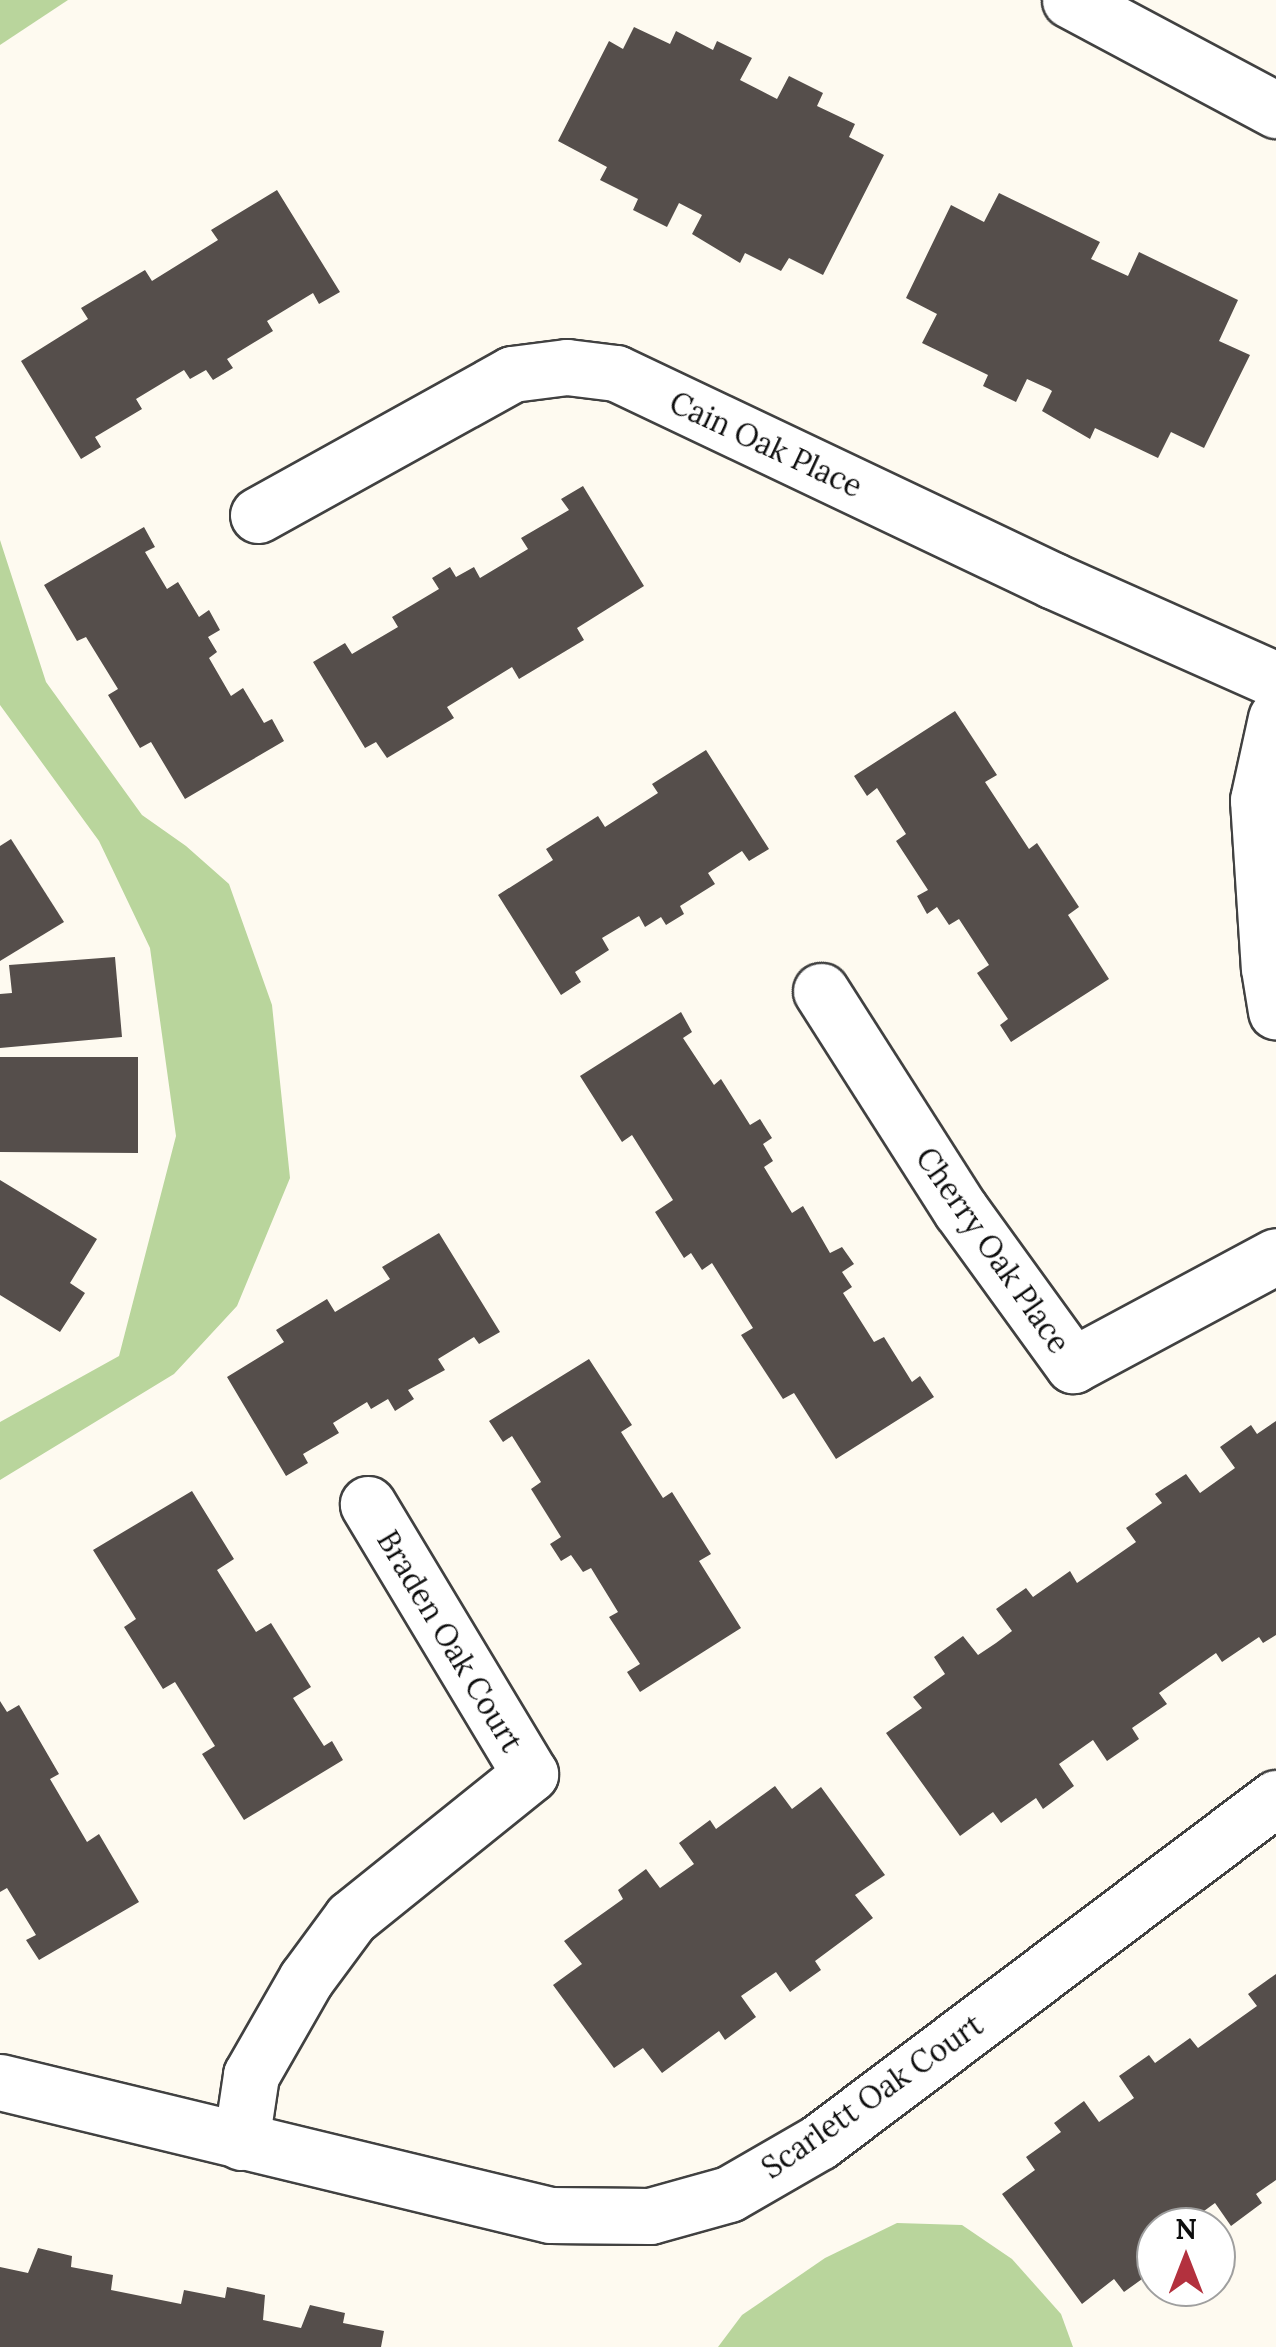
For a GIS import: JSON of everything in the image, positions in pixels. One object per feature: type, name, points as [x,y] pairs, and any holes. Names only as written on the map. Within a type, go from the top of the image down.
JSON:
[{"type":"street","points":[[1070,0],[1276,110]]},
{"type":"street","name":"Cain Oak Place","points":[[258,515],[512,374],[567,367],[616,373],[1054,581],[1276,680]]},
{"type":"street","points":[[1276,718],[1258,800],[1268,968],[1276,1011]]},
{"type":"street","name":"Cherry Oak Place","points":[[822,990],[960,1208],[1072,1365],[1276,1256]]},
{"type":"street","name":"Braden Oak Court","points":[[241,2142],[250,2075],[306,1978],[351,1918],[530,1774],[368,1504]]},
{"type":"street","name":"Scarlett Oak Court","points":[[0,2082],[550,2215],[650,2216],[729,2194],[819,2142],[1276,1798]]},
{"type":"green space","points":[[0,0],[68,0],[0,45]]},
{"type":"green space","points":[[0,540],[46,682],[142,815],[186,846],[229,884],[272,1005],[290,1178],[237,1306],[174,1374],[0,1480],[0,1422],[119,1356],[176,1136],[150,948],[99,841],[0,705]]},
{"type":"green space","points":[[897,2223],[962,2225],[1012,2259],[1061,2314],[1073,2347],[718,2347],[742,2315],[825,2258]]},
{"type":"building","points":[[634,27],[670,44],[676,31],[713,50],[717,41],[752,58],[740,80],[777,99],[789,76],[823,93],[817,106],[855,124],[849,137],[884,155],[823,275],[789,258],[781,271],[745,253],[740,263],[692,234],[702,215],[679,203],[667,227],[633,210],[638,199],[600,180],[607,167],[558,141],[609,41],[623,49]]},
{"type":"building","points":[[277,190],[340,292],[319,304],[313,293],[267,321],[273,331],[227,359],[233,368],[213,380],[206,370],[190,379],[184,370],[136,399],[142,409],[95,437],[101,447],[81,459],[21,361],[88,319],[81,308],[145,270],[152,281],[218,240],[211,230]]},
{"type":"building","points":[[999,193],[1100,242],[1091,259],[1128,276],[1139,252],[1238,300],[1219,341],[1250,355],[1204,448],[1171,432],[1158,458],[1095,428],[1090,439],[1042,411],[1052,391],[1049,389],[1027,379],[1016,402],[983,386],[988,375],[922,343],[937,314],[906,298],[951,205],[984,222]]},
{"type":"building","points":[[583,486],[644,586],[577,628],[584,640],[519,679],[512,667],[447,707],[454,718],[387,758],[376,742],[365,748],[313,662],[345,643],[352,654],[398,627],[392,617],[439,589],[432,578],[450,567],[456,577],[474,567],[480,578],[528,549],[521,538],[569,510],[561,499]]},
{"type":"building","points":[[144,527],[155,547],[145,552],[167,589],[178,582],[199,617],[209,610],[220,630],[208,637],[217,652],[209,658],[231,696],[243,688],[264,723],[272,719],[284,741],[185,799],[151,742],[140,748],[108,695],[118,689],[86,637],[77,641],[44,585]]},
{"type":"building","points":[[955,711],[997,775],[985,782],[1029,849],[1037,843],[1079,907],[1068,915],[1109,979],[1011,1042],[1000,1025],[1008,1019],[977,973],[989,965],[959,919],[949,925],[937,907],[927,914],[917,896],[928,890],[896,841],[906,834],[877,788],[867,796],[854,776]]},
{"type":"building","points":[[706,750],[769,849],[749,861],[742,851],[708,873],[715,884],[680,906],[684,914],[666,925],[661,917],[645,927],[639,916],[602,938],[609,950],[575,972],[581,982],[561,995],[498,895],[553,860],[546,849],[598,816],[605,827],[658,793],[652,784]]},
{"type":"building","points":[[11,839],[64,922],[0,961],[0,846]]},
{"type":"building","points":[[115,957],[122,1037],[0,1048],[0,994],[12,993],[9,965]]},
{"type":"building","points":[[681,1012],[692,1032],[683,1038],[714,1085],[721,1079],[750,1125],[760,1119],[772,1138],[763,1144],[773,1161],[764,1167],[792,1213],[803,1206],[830,1253],[842,1247],[854,1264],[842,1272],[852,1287],[843,1293],[874,1342],[884,1337],[912,1382],[920,1376],[934,1397],[836,1459],[794,1393],[783,1399],[741,1335],[753,1328],[712,1263],[702,1270],[691,1253],[684,1258],[655,1212],[673,1200],[632,1135],[622,1142],[580,1076]]},
{"type":"building","points":[[0,1057],[138,1057],[138,1153],[0,1152]]},
{"type":"building","points":[[0,1180],[97,1239],[70,1283],[85,1293],[60,1332],[0,1295]]},
{"type":"building","points":[[439,1233],[500,1332],[479,1344],[474,1337],[438,1359],[445,1370],[408,1390],[414,1399],[395,1411],[388,1399],[371,1409],[367,1402],[333,1423],[339,1433],[303,1454],[308,1463],[286,1476],[227,1377],[284,1342],[276,1330],[327,1299],[335,1312],[390,1279],[382,1267]]},
{"type":"building","points":[[589,1359],[632,1425],[621,1432],[663,1498],[672,1492],[711,1554],[699,1561],[741,1628],[640,1692],[627,1672],[640,1664],[609,1617],[618,1612],[591,1568],[583,1572],[571,1555],[561,1561],[550,1544],[561,1537],[531,1489],[541,1482],[512,1436],[503,1442],[489,1421]]},
{"type":"building","points":[[1276,1421],[1276,1635],[1263,1643],[1259,1637],[1222,1662],[1216,1653],[1159,1693],[1167,1704],[1132,1728],[1139,1739],[1107,1761],[1093,1740],[1059,1764],[1074,1786],[1043,1809],[1036,1798],[1001,1823],[993,1812],[960,1836],[886,1733],[922,1708],[913,1697],[945,1674],[934,1657],[963,1636],[978,1655],[996,1643],[1012,1631],[996,1609],[1026,1588],[1033,1597],[1070,1571],[1077,1583],[1136,1542],[1126,1528],[1162,1503],[1155,1494],[1186,1474],[1200,1493],[1235,1468],[1220,1447],[1251,1425],[1257,1434]]},
{"type":"building","points":[[192,1491],[234,1559],[217,1570],[256,1632],[271,1623],[311,1687],[293,1698],[324,1746],[332,1741],[343,1760],[244,1820],[202,1754],[215,1746],[175,1682],[163,1689],[124,1627],[136,1619],[93,1550]]},
{"type":"building","points":[[0,1701],[7,1712],[19,1705],[59,1774],[50,1779],[87,1842],[99,1834],[139,1902],[39,1960],[26,1940],[36,1935],[7,1888],[0,1892]]},
{"type":"building","points":[[775,1786],[792,1809],[821,1787],[885,1875],[855,1895],[873,1918],[815,1961],[821,1970],[790,1992],[776,1972],[741,1996],[756,2017],[725,2040],[719,2031],[662,2073],[643,2048],[614,2068],[553,1985],[582,1964],[564,1941],[623,1899],[618,1890],[646,1869],[660,1888],[694,1864],[679,1843],[710,1820],[716,1829]]},
{"type":"building","points":[[1276,1974],[1276,2180],[1256,2194],[1262,2203],[1236,2222],[1236,2207],[1218,2207],[1215,2203],[1210,2207],[1136,2207],[1136,2283],[1124,2292],[1114,2279],[1082,2304],[1002,2194],[1035,2170],[1026,2157],[1061,2132],[1054,2123],[1084,2101],[1099,2122],[1134,2098],[1119,2076],[1149,2055],[1155,2063],[1190,2038],[1198,2048],[1257,2006],[1248,1994]]},
{"type":"building","points":[[38,2248],[72,2256],[71,2267],[113,2275],[111,2290],[181,2304],[184,2290],[225,2298],[227,2287],[265,2295],[263,2320],[301,2328],[310,2305],[345,2313],[343,2323],[384,2331],[381,2347],[0,2347],[0,2267],[28,2273]]}]
